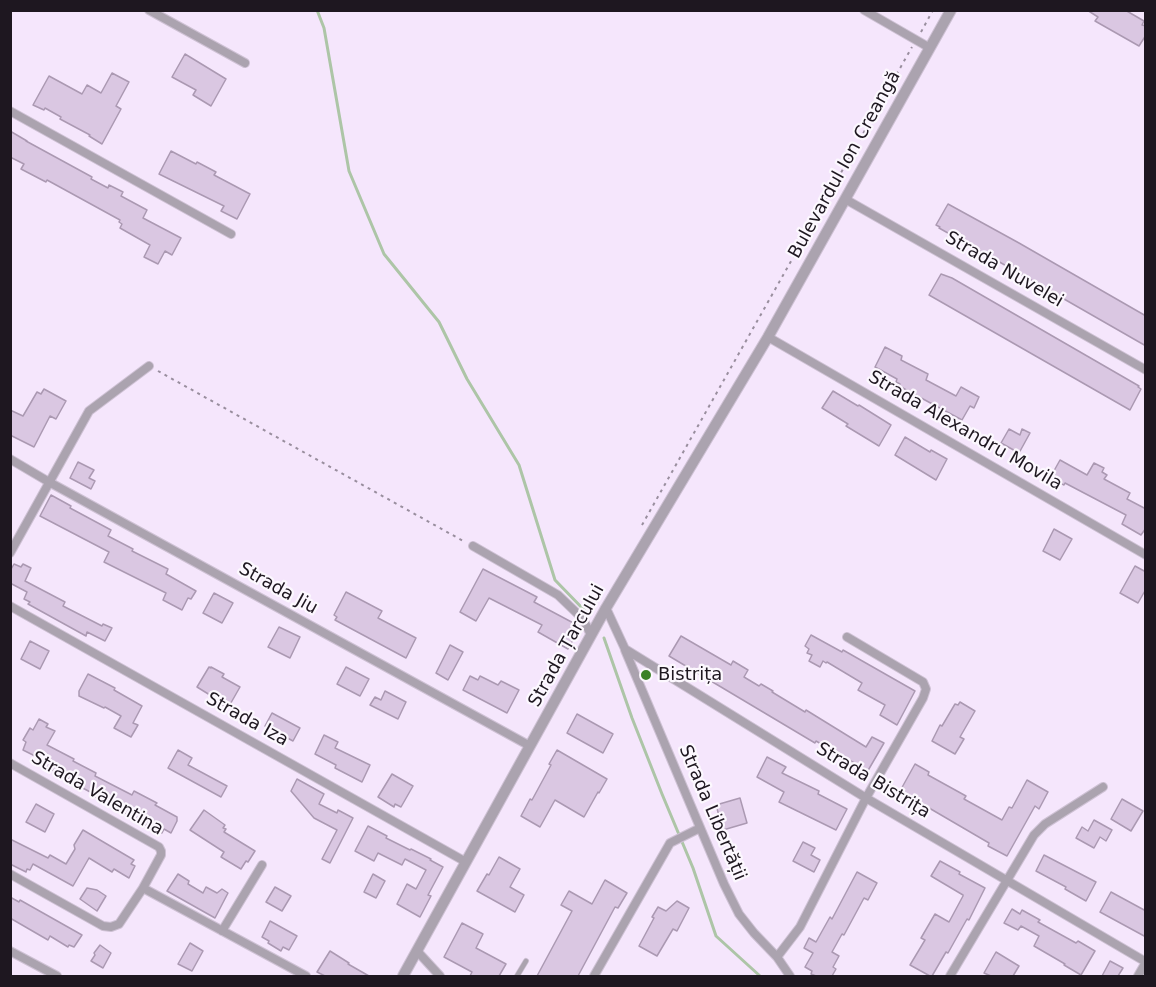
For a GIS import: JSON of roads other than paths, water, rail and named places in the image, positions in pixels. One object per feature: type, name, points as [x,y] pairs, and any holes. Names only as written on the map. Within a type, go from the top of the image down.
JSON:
[{"type":"street","points":[[149,10],[246,63]]},
{"type":"street","points":[[864,10],[930,48]]},
{"type":"street","name":"Bulevardul Ion Creangă","points":[[768,337],[951,10]]},
{"type":"street","points":[[10,111],[231,234]]},
{"type":"street","name":"Strada Nuvelei","points":[[845,199],[1146,369]]},
{"type":"street","name":"Strada Alexandru Movila","points":[[768,337],[1146,555]]},
{"type":"street","name":"Strada Țarcului","points":[[403,976],[606,608],[768,337]]},
{"type":"street","points":[[10,553],[89,411],[149,366]]},
{"type":"street","name":"Strada Jiu","points":[[10,459],[530,746]]},
{"type":"street","points":[[473,546],[558,595],[583,619],[591,635]]},
{"type":"street","name":"Strada Iza","points":[[10,606],[466,862]]},
{"type":"street","points":[[606,608],[625,649]]},
{"type":"street","points":[[777,957],[800,927],[866,798],[926,690],[923,682],[847,637]]},
{"type":"street","name":"Strada Bistrița","points":[[625,649],[866,798],[1146,962]]},
{"type":"street","name":"Strada Libertății","points":[[625,649],[724,884],[739,914],[777,957],[790,976]]},
{"type":"street","name":"Strada Valentina","points":[[10,763],[159,847],[161,851],[143,888],[118,924],[111,927],[103,926],[10,874]]},
{"type":"street","points":[[950,976],[1034,834],[1045,824],[1103,787]]},
{"type":"street","points":[[594,976],[670,843],[700,828]]},
{"type":"street","points":[[222,931],[262,865]]},
{"type":"street","points":[[143,888],[306,976]]},
{"type":"street","points":[[10,951],[57,976]]},
{"type":"street","points":[[417,951],[440,976]]},
{"type":"street","points":[[1138,976],[1146,962]]},
{"type":"lane","points":[[517,976],[526,961]]},
{"type":"waterway","points":[[317,10],[324,28],[349,171],[384,254],[439,322],[467,379],[519,465],[555,580],[588,614]]},
{"type":"waterway","points":[[604,638],[632,718],[693,868],[716,936],[760,976]]},
{"type":"place","name":"Bistrița","points":[[646,675]]}]
